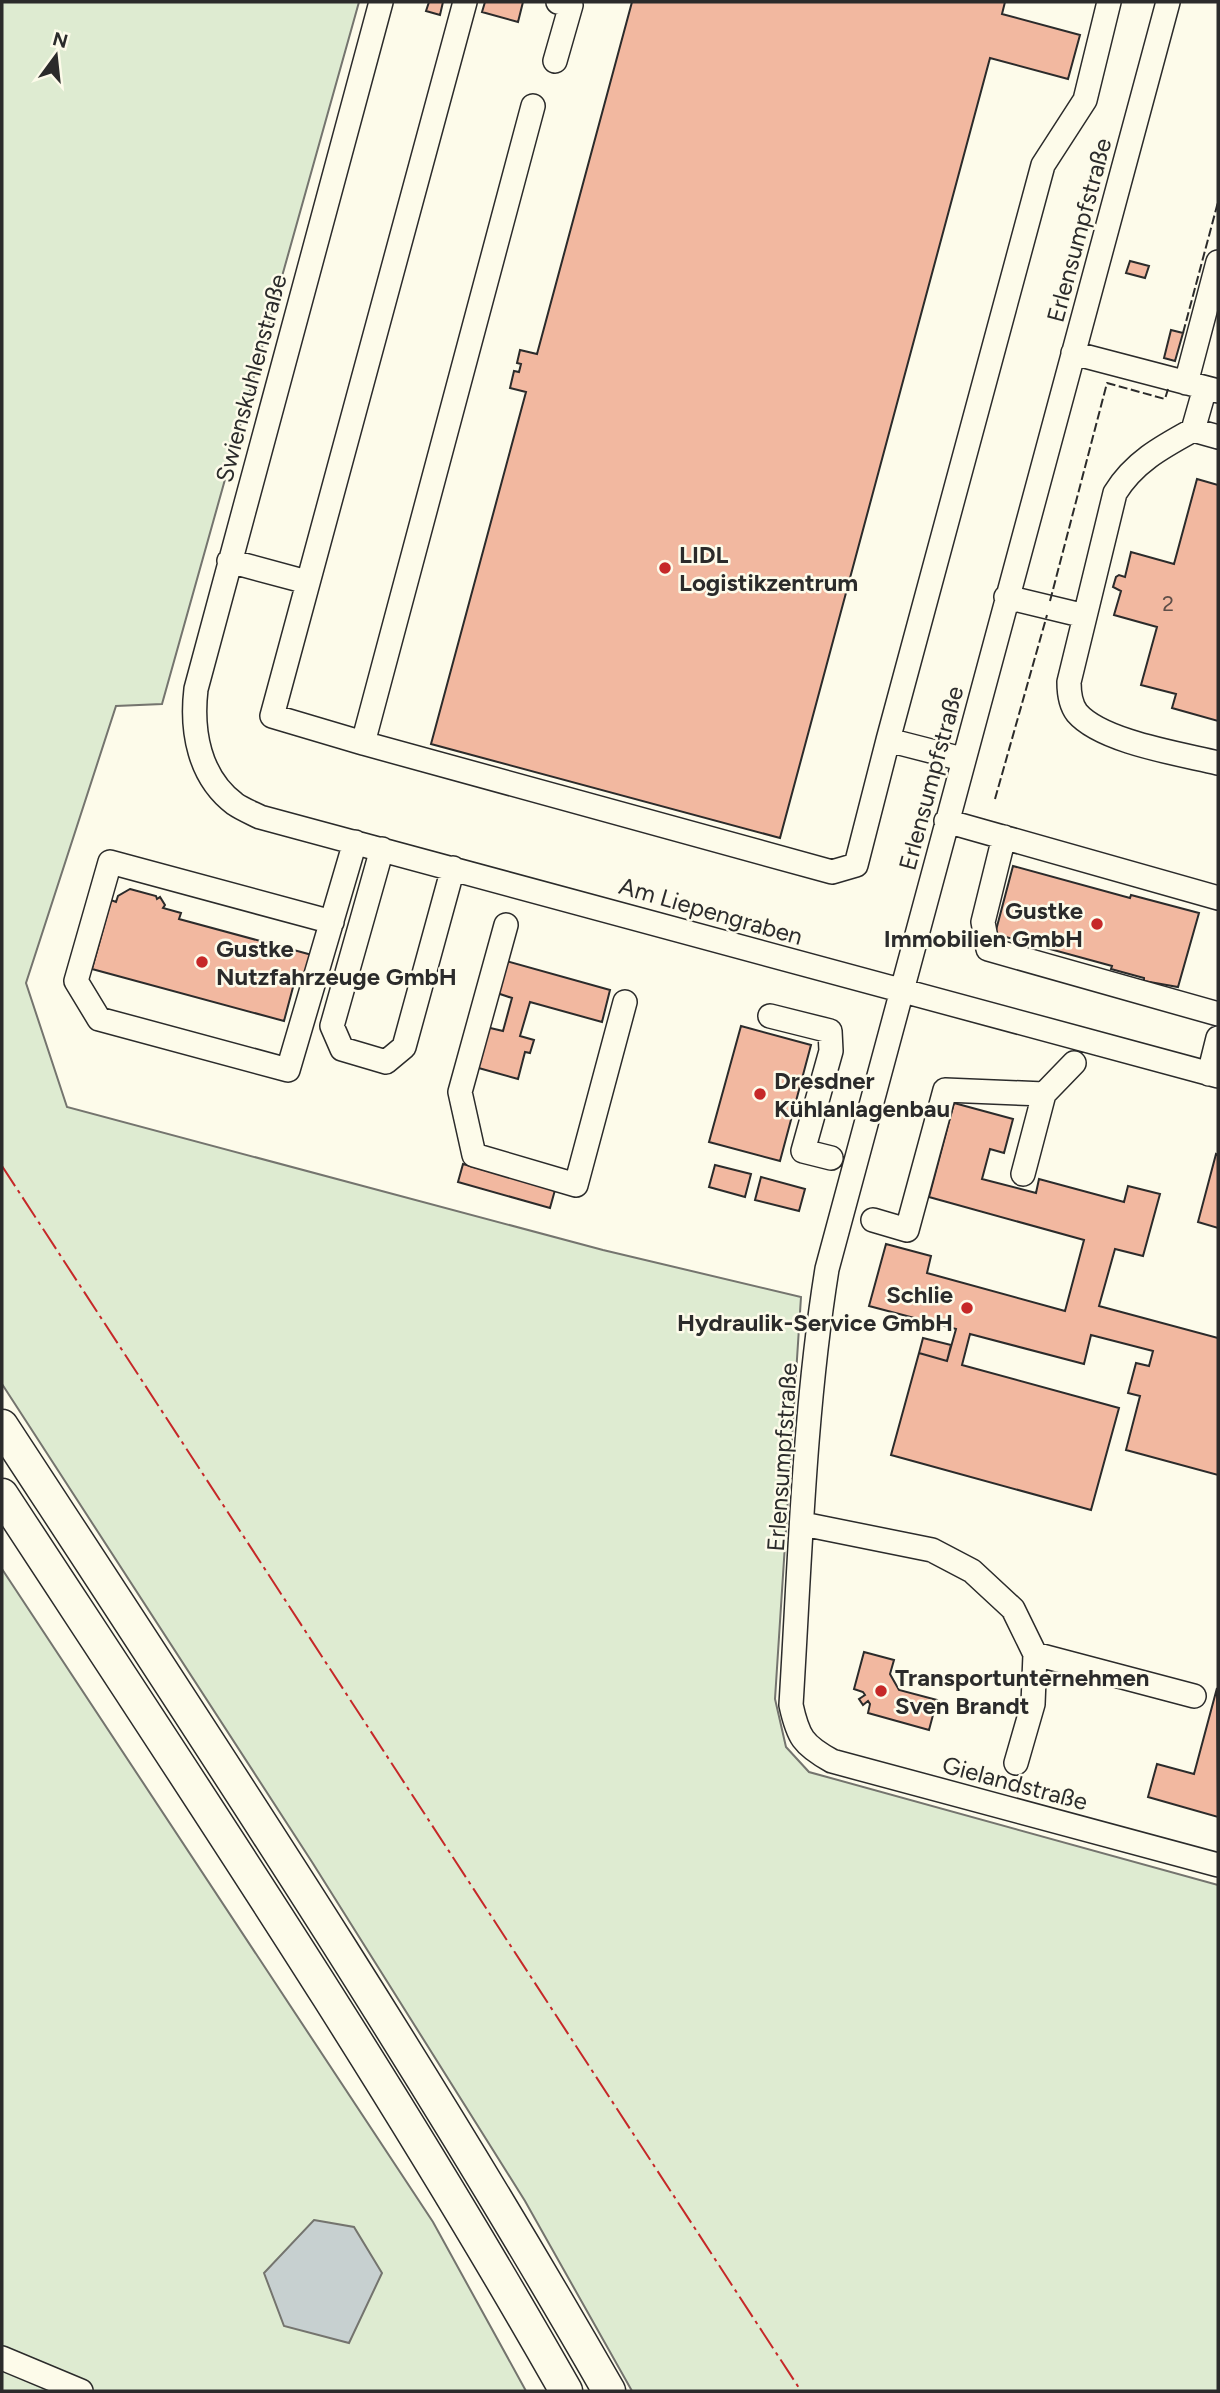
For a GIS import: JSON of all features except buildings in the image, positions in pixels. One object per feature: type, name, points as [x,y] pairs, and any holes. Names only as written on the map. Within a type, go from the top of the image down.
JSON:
[{"type":"highway","points":[[2,1426],[368,1991],[509,2219],[608,2391]]},
{"type":"highway","points":[[2,1495],[342,2018],[566,2391]]},
{"type":"street","name":"Swienskuhlenstraße","points":[[206,770],[196,740],[193,714],[196,689],[381,2]]},
{"type":"street","points":[[465,2],[272,716],[832,872],[856,864],[1043,165],[1085,100],[1109,2]]},
{"type":"street","points":[[555,61],[571,5],[558,2]]},
{"type":"street","name":"Erlensumpfstraße","points":[[803,1742],[791,1705],[819,1323],[827,1269],[1168,2]]},
{"type":"street","points":[[363,743],[533,106]]},
{"type":"street","points":[[1218,262],[1203,387],[1193,430],[1138,464],[1125,477],[1115,493],[1069,682],[1069,696],[1076,712],[1092,726],[1113,735],[1218,763]]},
{"type":"street","points":[[1073,353],[1203,387]]},
{"type":"street","points":[[1193,430],[1218,437]]},
{"type":"street","points":[[229,561],[307,582]]},
{"type":"street","points":[[1006,597],[1085,616]]},
{"type":"street","points":[[888,740],[962,760]]},
{"type":"street","name":"Am Liepengraben","points":[[206,770],[219,788],[236,804],[260,817],[1213,1075]]},
{"type":"street","points":[[946,821],[1218,898]]},
{"type":"street","points":[[1004,837],[983,922],[988,949],[1218,1014]]},
{"type":"street","points":[[332,922],[110,862],[76,981],[99,1019],[288,1070],[332,922],[355,842]]},
{"type":"street","points":[[382,849],[332,1026],[342,1049],[386,1062],[404,1048],[453,868]]},
{"type":"street","points":[[506,925],[460,1092],[474,1155],[576,1185],[625,1002]]},
{"type":"street","points":[[770,1016],[830,1031],[831,1051],[803,1151],[831,1158]]},
{"type":"street","points":[[1213,1075],[1218,1038]]},
{"type":"street","points":[[1023,1174],[1044,1094],[1074,1063]]},
{"type":"street","points":[[873,1220],[907,1230],[945,1090],[1044,1094]]},
{"type":"street","points":[[803,1524],[932,1550],[972,1571],[1013,1609],[1035,1654],[1033,1704],[1016,1763]]},
{"type":"street","points":[[1035,1654],[1194,1696]]},
{"type":"street","name":"Gielandstraße","points":[[803,1742],[832,1761],[1218,1865]]},
{"type":"street","points":[[2,2358],[81,2391]]},
{"type":"green space","points":[[2,2],[359,2],[162,704],[116,706],[26,983],[67,1107],[603,1250],[801,1297],[775,1699],[786,1747],[809,1772],[1218,1885],[1218,2391],[632,2391],[525,2201],[312,1862],[2,1384]]},
{"type":"green space","points":[[2,1569],[433,2222],[526,2391],[2,2391]]},
{"type":"shaded area","points":[[314,2220],[354,2227],[382,2273],[349,2343],[284,2326],[264,2273]]},
{"type":"fence","points":[[1183,333],[1218,202]]},
{"type":"fence","points":[[1050,601],[1107,383],[1165,399],[1168,389]]},
{"type":"fence","points":[[995,799],[1047,615]]},
{"type":"power","points":[[2,1166],[801,2391]]},
{"type":"place","name":"LIDL Logistikzentrum","points":[[665,568]]},
{"type":"place","name":"Gustke Immobilien GmbH","points":[[1097,924]]},
{"type":"place","name":"Gustke Nutzfahrzeuge GmbH","points":[[202,962]]},
{"type":"place","name":"Dresdner Kühlanlagenbau","points":[[760,1094]]},
{"type":"place","name":"Schlie Hydraulik-Service GmbH","points":[[967,1308]]},
{"type":"place","name":"Transportunternehmen Sven Brandt","points":[[881,1691]]}]
